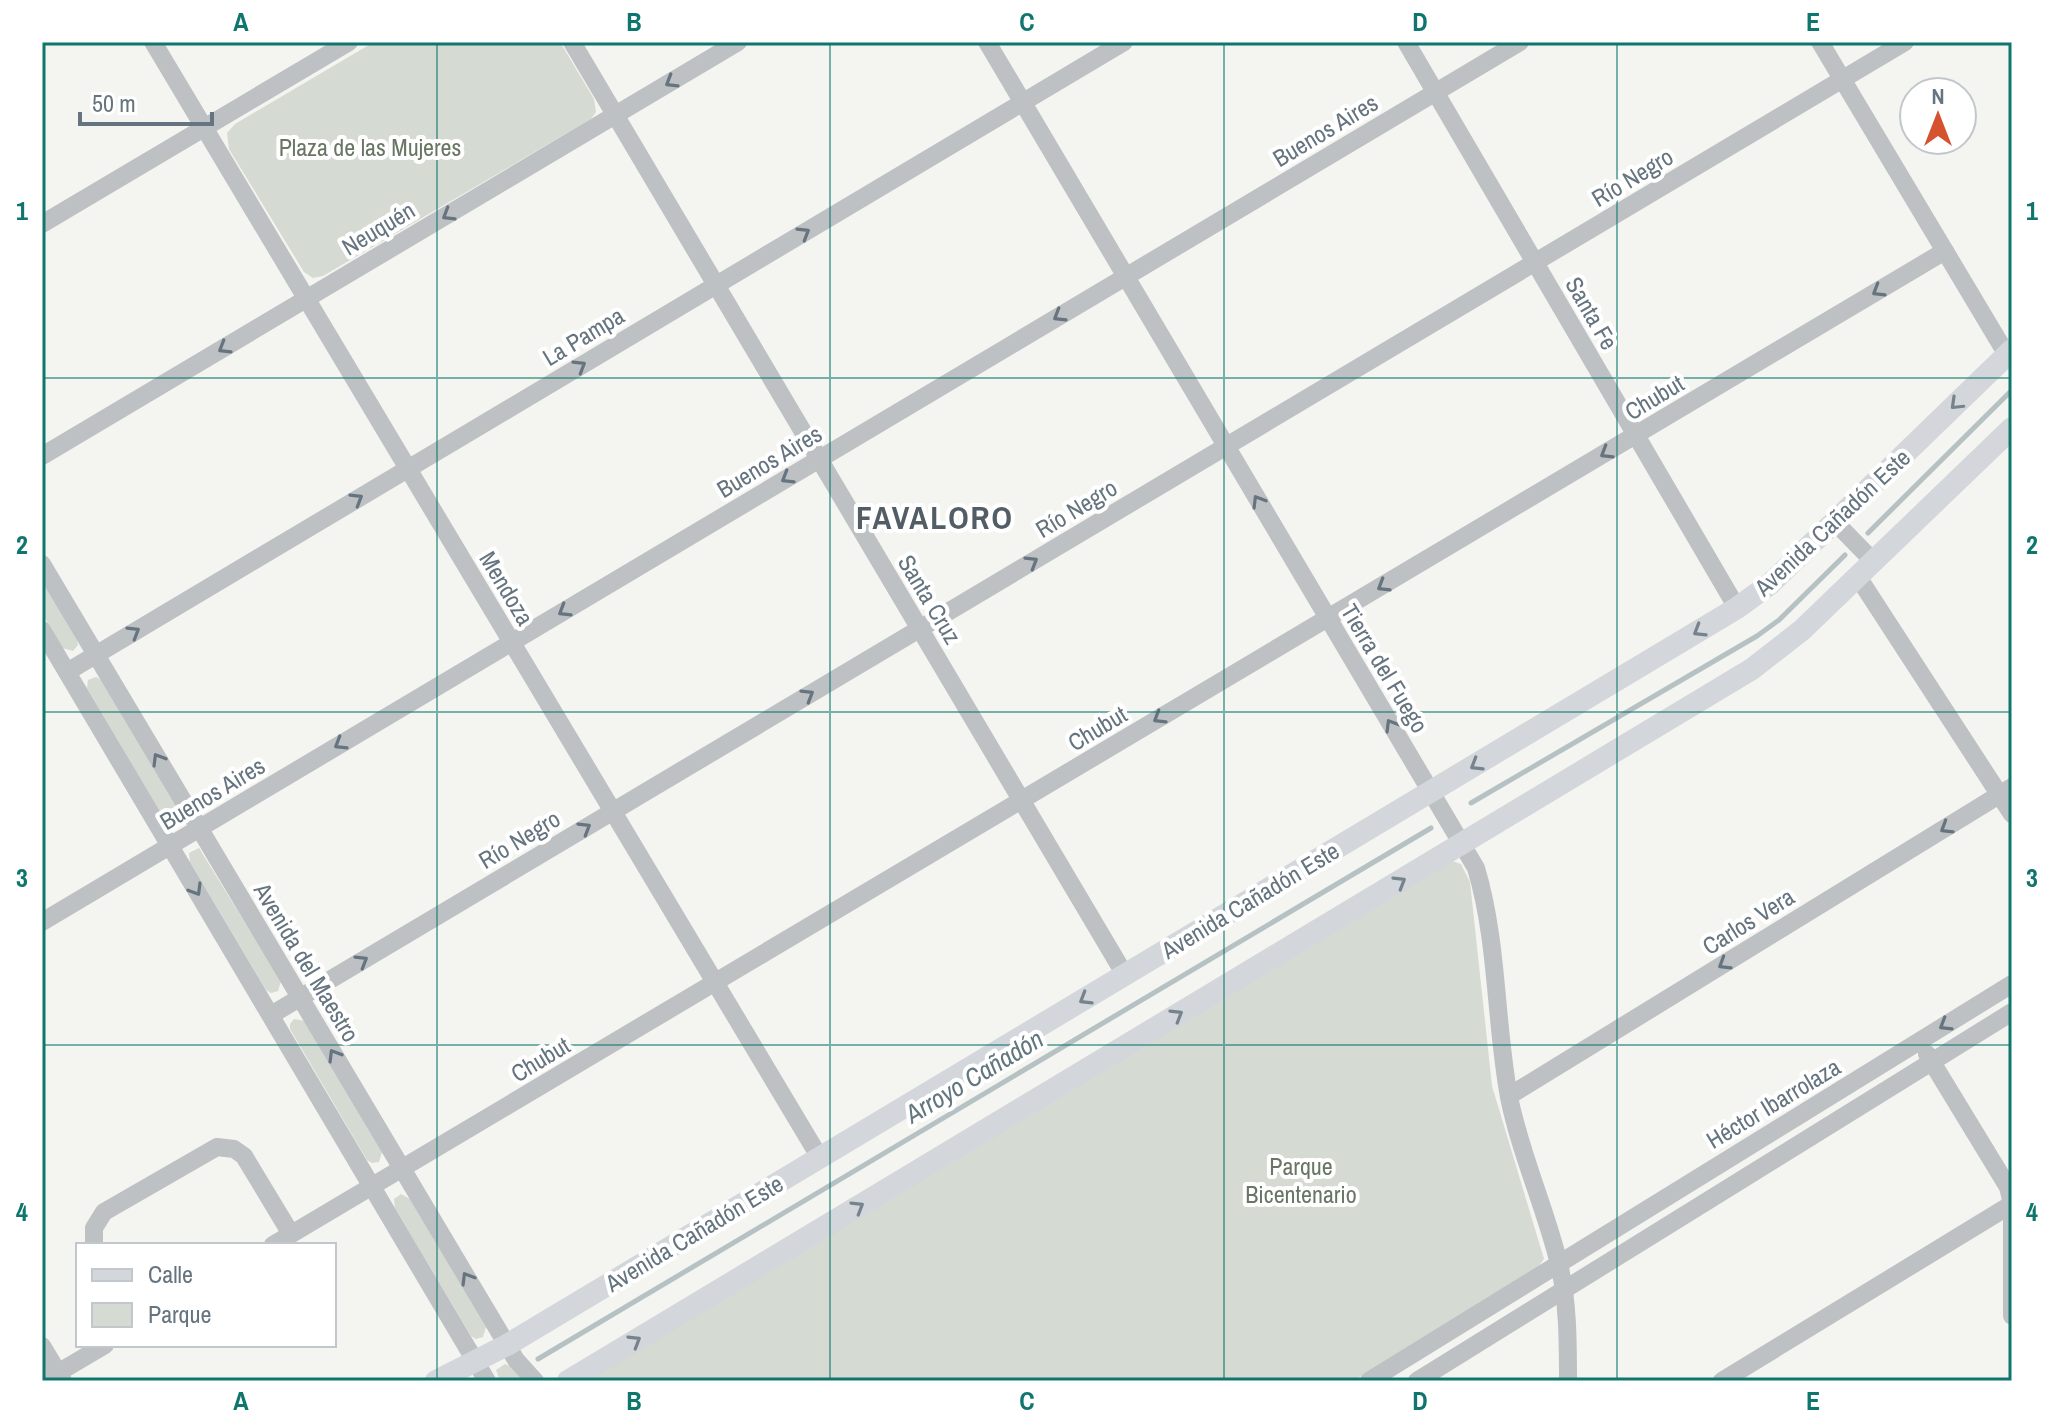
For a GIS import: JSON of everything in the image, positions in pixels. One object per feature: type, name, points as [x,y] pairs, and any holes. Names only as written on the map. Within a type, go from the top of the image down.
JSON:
[{"type":"main road","name":"Avenida Cañadón Este","points":[[436,1381],[482,1372],[507,1345],[1737,608],[1770,584],[2009,353]]},
{"type":"main road","points":[[568,1381],[1752,669],[1802,630],[2012,428]]},
{"type":"street","name":"Mendoza","points":[[153,42],[820,1158]]},
{"type":"street","points":[[42,224],[349,42]]},
{"type":"street","name":"Santa Cruz","points":[[572,42],[1125,975]]},
{"type":"street","name":"Neuquén","points":[[42,456],[738,42]]},
{"type":"street","name":"Tierra del Fuego","points":[[987,42],[1476,868],[1484,899],[1509,1096],[1564,1288],[1568,1381]]},
{"type":"street","name":"La Pampa","points":[[67,672],[1124,42]]},
{"type":"street","name":"Santa Fe","points":[[1406,42],[1737,608]]},
{"type":"street","name":"Buenos Aires","points":[[42,922],[1520,42]]},
{"type":"street","points":[[1820,42],[2009,353]]},
{"type":"street","name":"Río Negro","points":[[271,1015],[1905,42]]},
{"type":"street","name":"Chubut","points":[[276,1243],[1945,251]]},
{"type":"street","points":[[1834,521],[2006,791],[2012,814]]},
{"type":"street","name":"Avenida del Maestro","points":[[42,564],[507,1345],[523,1370],[535,1381]]},
{"type":"street","points":[[42,630],[482,1372]]},
{"type":"street","name":"Carlos Vera","points":[[1509,1096],[2006,791]]},
{"type":"street","name":"Héctor Ibarrolaza","points":[[1369,1381],[2012,984]]},
{"type":"street","name":"Héctor Ibarrolaza","points":[[1417,1381],[2012,1012]]},
{"type":"street","points":[[1919,1041],[2004,1179],[2012,1204],[2012,1316]]},
{"type":"street","points":[[94,1243],[94,1228],[104,1212],[207,1151],[223,1147],[234,1149],[244,1156],[291,1234]]},
{"type":"street","points":[[1722,1381],[2012,1204]]},
{"type":"street","points":[[42,1346],[55,1378],[102,1347]]},
{"type":"green space","name":"Plaza de las Mujeres","points":[[374,42],[560,42],[594,99],[596,112],[591,119],[323,276],[313,278],[304,272],[229,149],[227,133],[235,124]]},
{"type":"green space","points":[[42,580],[77,640],[78,645],[73,651],[62,648],[42,613]]},
{"type":"green space","points":[[96,677],[101,680],[178,810],[178,818],[174,822],[164,819],[87,688],[88,680]]},
{"type":"green space","points":[[199,848],[281,981],[278,991],[271,993],[266,990],[190,862],[189,853]]},
{"type":"green space","name":"Parque Bicentenario","points":[[1452,861],[1461,864],[1470,882],[1492,1086],[1544,1259],[1538,1267],[1353,1381],[585,1381]]},
{"type":"green space","points":[[294,1019],[305,1021],[382,1152],[379,1162],[367,1160],[290,1029]]},
{"type":"green space","points":[[401,1194],[410,1199],[486,1327],[483,1337],[476,1339],[471,1336],[395,1208],[394,1199]]},
{"type":"green space","points":[[505,1364],[522,1381],[500,1381],[496,1370]]},
{"type":"waterway","points":[[1868,533],[2012,390]]},
{"type":"waterway","points":[[1471,803],[1757,636],[1779,620],[1845,555]]},
{"type":"waterway","name":"Arroyo Cañadón","points":[[538,1359],[1431,828]]},
{"type":"district","name":"FAVALORO","points":[[935,517]]}]
